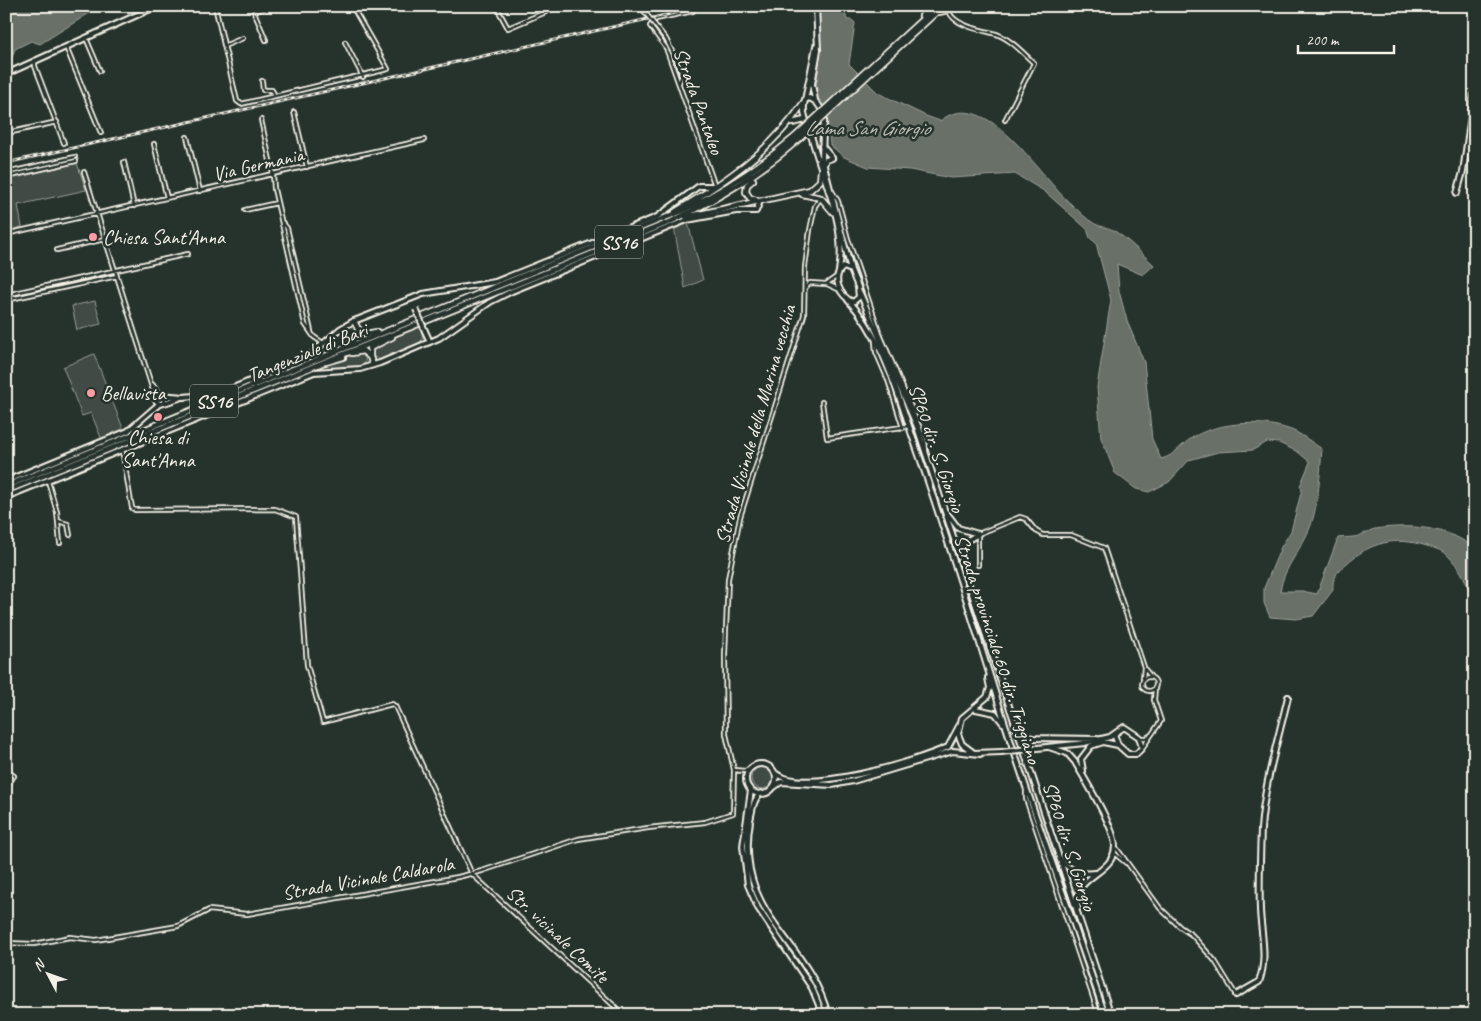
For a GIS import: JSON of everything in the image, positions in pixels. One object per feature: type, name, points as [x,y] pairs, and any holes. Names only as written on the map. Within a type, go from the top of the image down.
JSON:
[{"type":"highway","name":"SS16","points":[[905,36],[925,13],[927,6]]},
{"type":"highway","name":"SS16","points":[[760,201],[750,198],[745,189],[749,182],[937,6]]},
{"type":"highway","name":"SS16","points":[[865,75],[935,14],[948,8]]},
{"type":"highway","name":"SS16","points":[[668,220],[746,163],[791,123],[805,101]]},
{"type":"highway","points":[[791,123],[805,120]]},
{"type":"highway","name":"SS16","points":[[668,220],[706,200],[798,137]]},
{"type":"highway","name":"SS16","points":[[746,163],[746,173]]},
{"type":"highway","name":"SS16","points":[[668,220],[798,194],[815,187],[820,181],[821,170]]},
{"type":"highway","name":"SS16","points":[[668,220],[714,200],[761,171]]},
{"type":"highway","points":[[733,172],[746,173]]},
{"type":"highway","points":[[798,194],[821,198],[833,212]]},
{"type":"highway","name":"Tangenziale di Bari","points":[[6,486],[668,220]]},
{"type":"highway","points":[[354,321],[358,330],[356,340],[326,353],[321,360],[332,362],[359,351],[370,357]]},
{"type":"highway","points":[[358,330],[368,335],[398,324],[412,323]]},
{"type":"highway","points":[[373,365],[370,351],[373,345],[402,333],[412,323]]},
{"type":"highway","name":"Tangenziale di Bari","points":[[6,491],[321,360]]},
{"type":"main road","points":[[6,74],[157,6]]},
{"type":"main road","points":[[816,6],[818,34],[812,84],[815,100],[822,114],[823,131],[821,144],[824,165],[851,270]]},
{"type":"main road","points":[[818,34],[805,101],[805,120],[809,127],[833,212],[841,250],[837,276],[840,290]]},
{"type":"main road","points":[[1456,193],[1463,172],[1475,87]]},
{"type":"main road","points":[[805,101],[809,98],[815,100]]},
{"type":"main road","points":[[809,127],[817,134],[823,131]]},
{"type":"main road","points":[[821,144],[832,158],[826,160],[824,165]]},
{"type":"main road","points":[[160,402],[184,397],[222,393],[308,358],[345,325],[354,321],[431,292],[495,282],[657,217],[699,186],[715,186]]},
{"type":"main road","points":[[6,497],[314,372],[360,369],[373,365],[448,333],[490,302],[512,291],[687,220],[736,211],[756,211],[760,201]]},
{"type":"main road","points":[[839,271],[844,267],[851,270]]},
{"type":"main road","name":"SP60 dir. S. Giorgio","points":[[851,270],[870,321],[904,393],[926,455],[1111,1015]]},
{"type":"main road","name":"Strada provinciale 60 dir. Triggiano","points":[[840,290],[867,323],[909,426],[1007,731],[1104,1015]]},
{"type":"main road","points":[[848,300],[855,302],[860,294]]},
{"type":"main road","points":[[412,298],[430,342]]},
{"type":"main road","points":[[163,395],[184,397]]},
{"type":"main road","points":[[6,481],[128,431],[160,402],[163,395]]},
{"type":"main road","points":[[160,402],[163,395]]},
{"type":"main road","points":[[938,492],[952,522],[965,532],[978,534]]},
{"type":"main road","points":[[969,588],[961,553],[962,547],[967,540],[978,534]]},
{"type":"main road","points":[[823,1015],[812,988],[758,908],[748,885],[742,846],[751,790],[747,776],[750,769],[764,764],[782,777],[832,780],[853,776],[948,747],[965,714],[976,709],[984,701],[990,688],[980,644]]},
{"type":"main road","points":[[1236,995],[1259,982],[1263,970],[1264,941],[1260,912],[1262,827],[1265,798],[1288,697]]},
{"type":"main road","points":[[976,709],[995,713],[1007,731]]},
{"type":"main road","points":[[1011,715],[1021,732],[1032,738],[1105,739]]},
{"type":"main road","points":[[959,726],[958,734],[962,744],[970,751],[980,754]]},
{"type":"main road","points":[[828,1015],[817,985],[762,906],[752,883],[748,862],[748,837],[755,800],[761,794],[781,782],[832,785],[853,781],[953,752],[980,754],[1084,743],[1105,739],[1124,727],[1139,737],[1142,748],[1132,755],[1124,752],[1118,745],[1114,734]]},
{"type":"main road","points":[[1084,743],[1118,745]]},
{"type":"main road","points":[[1079,920],[1078,891],[1083,884],[1110,862],[1115,844],[1081,766],[1081,759],[1087,748],[1096,743]]},
{"type":"main road","points":[[1049,747],[1067,752],[1087,783]]},
{"type":"main road","points":[[774,787],[775,773]]},
{"type":"main road","points":[[751,790],[761,794]]},
{"type":"main road","points":[[1057,853],[1065,865],[1076,872],[1097,873]]},
{"type":"street","points":[[215,6],[238,103],[242,104],[386,71],[388,68],[352,6]]},
{"type":"street","points":[[496,6],[508,28],[560,6]]},
{"type":"street","name":"Strada Pantaleo","points":[[640,6],[666,39],[682,75],[679,82]]},
{"type":"street","points":[[266,7],[254,12],[266,40]]},
{"type":"street","points":[[948,8],[951,17],[960,23],[993,33],[1007,40],[1034,63],[1004,120]]},
{"type":"street","name":"Strada Pantaleo","points":[[693,11],[655,20],[650,24],[651,29],[664,45],[679,82],[715,186]]},
{"type":"street","points":[[85,38],[100,71]]},
{"type":"street","points":[[224,46],[243,38]]},
{"type":"street","points":[[346,42],[363,77]]},
{"type":"street","points":[[65,46],[101,134]]},
{"type":"street","points":[[35,60],[35,66],[64,143]]},
{"type":"street","points":[[262,82],[263,90],[272,90],[275,96]]},
{"type":"street","points":[[294,112],[306,167]]},
{"type":"street","points":[[261,120],[273,174],[277,203],[305,324],[314,337],[324,344]]},
{"type":"street","points":[[12,132],[57,122]]},
{"type":"street","points":[[187,137],[200,191]]},
{"type":"street","name":"Via Germania","points":[[6,234],[424,140]]},
{"type":"street","points":[[154,144],[167,198]]},
{"type":"street","points":[[6,173],[76,159],[6,177]]},
{"type":"street","points":[[124,162],[134,206]]},
{"type":"street","points":[[84,172],[151,382],[160,402]]},
{"type":"street","points":[[832,191],[838,201],[862,282],[880,334],[925,440],[926,455]]},
{"type":"street","points":[[804,288],[813,214],[816,203],[821,198]]},
{"type":"street","points":[[245,210],[277,203]]},
{"type":"street","points":[[57,250],[105,239]]},
{"type":"street","points":[[6,296],[188,254]]},
{"type":"street","points":[[6,300],[117,276]]},
{"type":"street","points":[[826,284],[837,276]]},
{"type":"street","points":[[805,277],[810,283]]},
{"type":"street","points":[[857,283],[862,282]]},
{"type":"street","name":"Strada Vicinale della Marina vecchia","points":[[733,813],[734,770],[726,734],[725,655],[728,579],[740,517],[804,315],[804,288],[810,283],[826,284],[840,290]]},
{"type":"street","points":[[52,285],[53,290]]},
{"type":"street","points":[[46,286],[48,291]]},
{"type":"street","points":[[876,342],[876,352],[888,380],[903,428]]},
{"type":"street","points":[[151,382],[163,395]]},
{"type":"street","points":[[822,402],[828,438],[909,426]]},
{"type":"street","points":[[122,449],[132,508],[135,510],[275,509],[296,517],[307,666],[321,718],[323,722],[327,722],[392,704],[395,706],[472,874]]},
{"type":"street","points":[[47,480],[58,521],[60,543]]},
{"type":"street","points":[[978,565],[978,534],[1023,517],[1043,535],[1071,535],[1104,548],[1144,668],[1156,682],[1154,700]]},
{"type":"street","points":[[58,521],[68,524],[70,535]]},
{"type":"street","points":[[1142,748],[1161,721],[1154,700],[1142,685],[1144,668]]},
{"type":"street","points":[[1143,679],[1152,678]]},
{"type":"street","points":[[1148,692],[1155,688]]},
{"type":"street","points":[[1139,737],[1146,738],[1152,734]]},
{"type":"street","points":[[734,770],[743,771],[750,769]]},
{"type":"street","points":[[6,770],[14,776],[6,787]]},
{"type":"street","points":[[743,771],[747,776]]},
{"type":"street","points":[[1026,785],[1026,798],[1099,1015]]},
{"type":"street","name":"Strada Vicinale Caldarola","points":[[6,943],[34,944],[70,937],[96,940],[178,926],[208,910],[247,914],[472,874],[578,839],[648,828],[706,822],[733,813]]},
{"type":"street","points":[[1115,844],[1127,864],[1160,908],[1180,927],[1192,935],[1236,995]]},
{"type":"street","points":[[1114,853],[1127,864]]},
{"type":"street","points":[[1114,853],[1122,855]]},
{"type":"street","points":[[1110,862],[1121,860]]},
{"type":"street","name":"Str. vicinale Comite","points":[[472,874],[624,1015]]},
{"type":"shaded area","points":[[77,163],[86,190],[18,205],[22,227],[6,231],[6,180]]},
{"type":"shaded area","points":[[688,223],[703,280],[685,288],[674,227]]},
{"type":"shaded area","points":[[95,301],[101,324],[77,330],[72,306]]},
{"type":"shaded area","points":[[420,326],[423,338],[419,344],[380,360],[372,356],[371,349],[375,346]]},
{"type":"shaded area","points":[[357,352],[362,352],[366,357],[364,366],[319,370],[251,396],[305,372]]},
{"type":"shaded area","name":"Bellavista","points":[[94,354],[124,431],[102,440],[91,413],[82,416],[63,367]]},
{"type":"shaded area","points":[[762,767],[770,770],[773,778],[770,786],[762,789],[754,786],[751,778],[754,770]]},
{"type":"water","points":[[6,6],[113,6],[113,10],[105,12],[96,9],[40,44],[31,41],[15,49],[12,57],[6,58]]},
{"type":"water","name":"Lama San Giorgio","points":[[819,6],[843,6],[847,20],[852,20],[855,23],[849,64],[878,93],[940,121],[958,113],[976,114],[994,124],[1012,139],[1059,192],[1083,215],[1095,224],[1111,229],[1119,234],[1154,265],[1143,275],[1117,264],[1119,291],[1127,321],[1144,362],[1152,439],[1161,459],[1170,455],[1190,439],[1206,431],[1219,427],[1245,424],[1272,425],[1284,428],[1296,432],[1322,449],[1314,516],[1308,533],[1285,573],[1280,591],[1302,591],[1317,594],[1338,538],[1356,537],[1373,529],[1388,527],[1428,528],[1453,535],[1475,549],[1475,614],[1463,576],[1455,563],[1445,553],[1415,543],[1394,542],[1374,546],[1355,556],[1338,572],[1334,578],[1333,590],[1313,616],[1296,619],[1270,617],[1264,603],[1264,588],[1281,547],[1291,531],[1302,489],[1300,486],[1310,462],[1298,452],[1279,443],[1267,442],[1253,450],[1218,452],[1189,460],[1169,482],[1149,492],[1136,489],[1115,473],[1101,438],[1097,387],[1111,300],[1096,243],[1090,238],[1087,229],[1044,191],[1015,174],[951,178],[910,170],[868,167],[844,157],[830,145],[827,117],[815,94],[820,58]]},
{"type":"railway","points":[[6,163],[706,6]]},
{"type":"place","name":"Chiesa Sant'Anna","points":[[93,237]]},
{"type":"place","name":"Bellavista","points":[[91,393]]},
{"type":"place","name":"Chiesa di Sant'Anna","points":[[158,417]]}]
